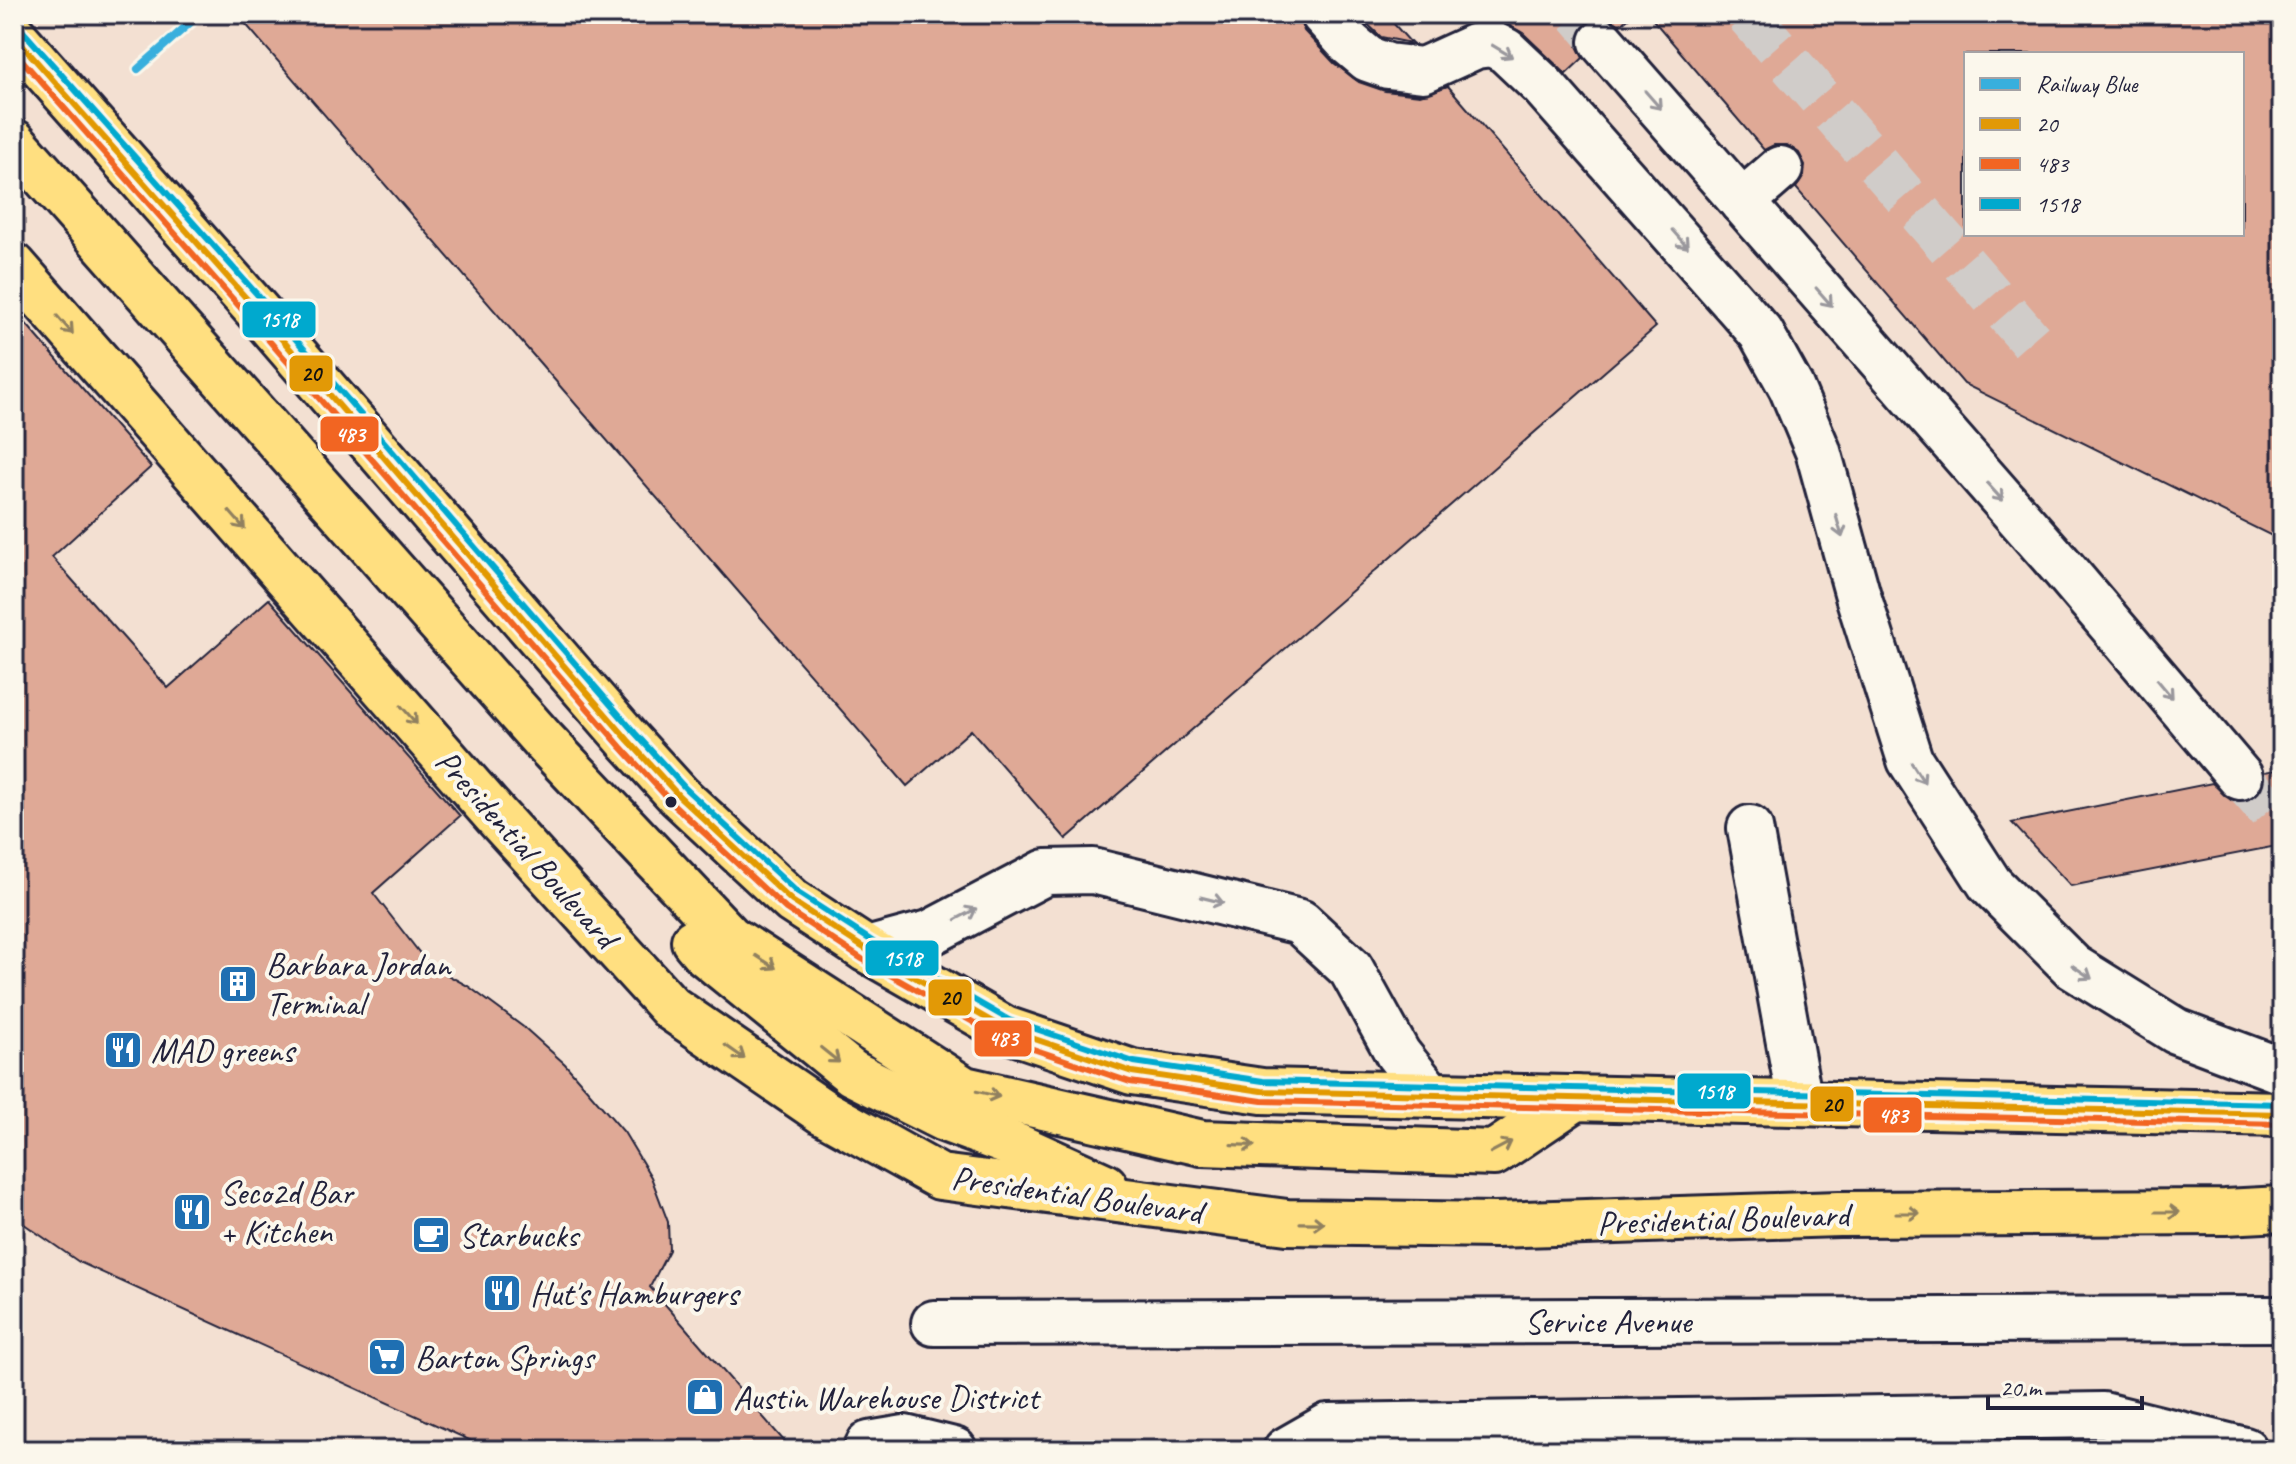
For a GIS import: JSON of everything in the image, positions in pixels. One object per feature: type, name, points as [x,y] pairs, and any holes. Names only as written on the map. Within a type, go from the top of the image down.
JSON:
[{"type":"main road","points":[[14,36],[679,796],[792,901],[867,950],[1005,1029],[1132,1072],[1262,1091],[2282,1114]]},
{"type":"main road","points":[[14,142],[543,740],[730,938],[964,1089],[1202,1143],[1494,1153],[1576,1098]]},
{"type":"main road","points":[[14,164],[190,360],[457,673],[704,953],[852,1073],[944,1119],[1019,1147],[1151,1207]]},
{"type":"main road","name":"Presidential Boulevard","points":[[14,266],[497,817],[671,1008],[823,1112],[940,1177],[1151,1207],[1287,1222],[1495,1225],[1839,1214],[2282,1209]]},
{"type":"lane","points":[[1323,14],[1368,59],[1388,66],[1423,70],[1468,49],[1492,44],[1506,51],[1542,85],[1761,333],[1791,387],[1818,451],[1858,596],[1910,760],[1990,884],[2073,967],[2176,1031],[2282,1071]]},
{"type":"lane","points":[[1602,42],[2062,567],[2240,777]]},
{"type":"lane","points":[[1742,202],[1780,169]]},
{"type":"lane","points":[[1750,828],[1800,1103]]},
{"type":"lane","points":[[867,950],[930,933],[1046,872],[1093,871],[1285,918],[1300,922],[1351,969],[1398,1054],[1430,1094]]},
{"type":"lane","name":"Service Avenue","points":[[934,1323],[2282,1319]]},
{"type":"lane","points":[[1286,1450],[1328,1426],[1626,1435],[1780,1418],[2103,1415],[2245,1450]]},
{"type":"lane","points":[[1746,1450],[1780,1418]]},
{"type":"lane","points":[[866,1450],[869,1444],[905,1438],[954,1450]]},
{"type":"shaded area","points":[[14,14],[2282,14],[2282,1450],[14,1450]]},
{"type":"building","points":[[237,14],[1299,14],[1304,31],[1334,63],[1359,82],[1385,91],[1420,95],[1448,86],[1656,327],[1066,839],[971,730],[907,786]]},
{"type":"building","points":[[1357,14],[1385,14],[1411,43],[1381,37]]},
{"type":"building","points":[[1488,14],[1633,14],[1620,25],[1609,18],[1598,17],[1585,24],[1578,35],[1577,46],[1583,58],[1566,74],[1523,33],[1493,20]]},
{"type":"building","points":[[1648,14],[2282,14],[2282,541],[1964,384],[1796,188],[1804,176],[1805,165],[1799,153],[1787,145],[1774,145],[1764,150]]},
{"type":"building","name":"Barbara Jordan Terminal","points":[[14,310],[151,467],[52,557],[168,688],[269,599],[460,816],[373,893],[429,965],[468,986],[526,1029],[565,1064],[624,1132],[651,1177],[668,1222],[669,1250],[650,1287],[792,1450],[491,1450],[79,1262],[14,1217]]},
{"type":"building","points":[[2282,769],[2282,845],[2071,886],[2012,823],[2212,783],[2231,800],[2245,801],[2257,796],[2263,786],[2264,772]]},
{"type":"tunnel","points":[[1578,14],[1602,42]]},
{"type":"tunnel","points":[[1747,14],[2031,341]]},
{"type":"tunnel","points":[[2240,777],[2282,825]]},
{"type":"rail line","name":"Blue","points":[[138,69],[200,14]]},
{"type":"transit line","name":"1518","points":[[21,29],[262,300],[686,789],[798,893],[872,941],[1009,1020],[1134,1062],[1263,1081],[2282,1104]]},
{"type":"transit line","name":"20","points":[[14,36],[679,796],[792,901],[867,950],[1005,1029],[1132,1072],[1262,1091],[2282,1114]]},
{"type":"transit line","name":"483","points":[[14,51],[672,803],[786,909],[862,959],[1001,1038],[1130,1082],[1262,1101],[2282,1124]]},
{"type":"place","name":"Barbara Jordan Terminal","points":[[238,984]]},
{"type":"place","name":"MAD greens","points":[[123,1050]]},
{"type":"place","name":"Seco2d Bar + Kitchen","points":[[192,1212]]},
{"type":"place","name":"Starbucks","points":[[431,1235]]},
{"type":"place","name":"Hut's Hamburgers","points":[[502,1293]]},
{"type":"place","name":"Barton Springs","points":[[387,1357]]},
{"type":"place","name":"Austin Warehouse District","points":[[705,1397]]}]
